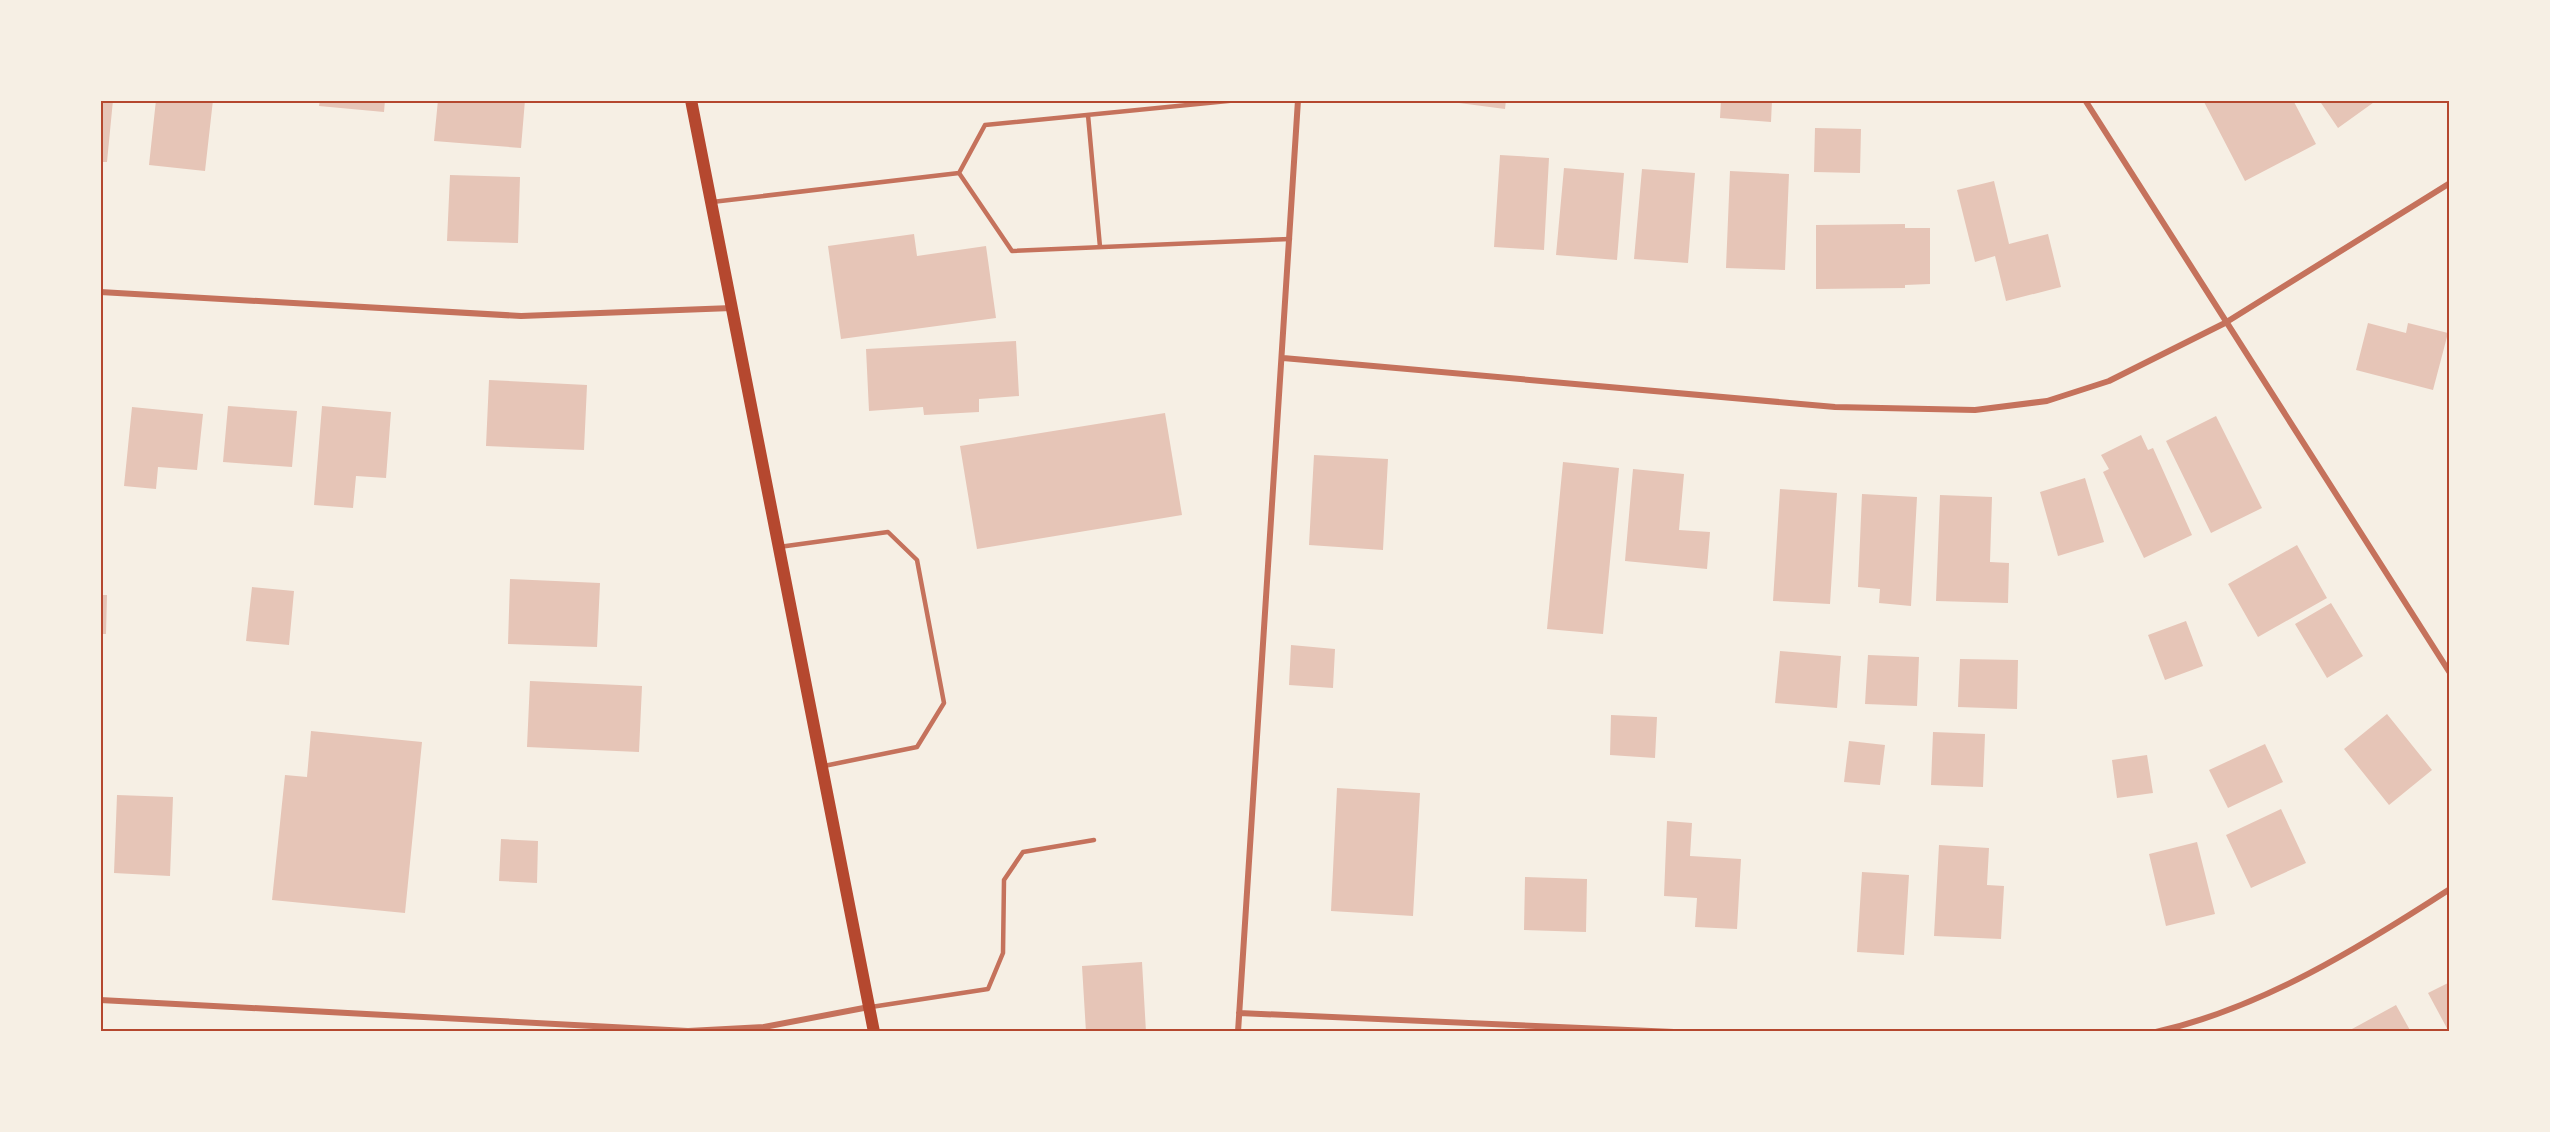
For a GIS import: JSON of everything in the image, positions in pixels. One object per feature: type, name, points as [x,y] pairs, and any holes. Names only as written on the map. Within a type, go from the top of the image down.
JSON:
[{"type":"main road","points":[[691,100],[874,1032]]},
{"type":"street","points":[[1238,1032],[1298,100]]},
{"type":"street","points":[[2085,100],[2450,673]]},
{"type":"street","points":[[1283,358],[1835,406],[1975,410],[2047,401],[2109,381],[2225,323],[2450,183]]},
{"type":"street","points":[[100,292],[521,316],[732,308]]},
{"type":"street","points":[[2156,1032],[2184,1025],[2247,1003],[2335,960],[2450,889]]},
{"type":"street","points":[[100,1000],[688,1032],[764,1027],[869,1007]]},
{"type":"street","points":[[1239,1013],[1674,1032]]},
{"type":"lane","points":[[959,173],[985,125],[1238,100]]},
{"type":"lane","points":[[1088,115],[1100,247]]},
{"type":"lane","points":[[712,202],[959,173]]},
{"type":"lane","points":[[959,173],[1012,251],[1290,239]]},
{"type":"lane","points":[[779,547],[888,532],[917,560],[944,703],[917,747],[822,766]]},
{"type":"lane","points":[[869,1007],[988,989],[1003,953],[1004,880],[1023,852],[1094,840]]},
{"type":"building","points":[[100,100],[113,100],[107,162],[100,162]]},
{"type":"building","points":[[156,100],[213,100],[205,171],[149,165]]},
{"type":"building","points":[[320,100],[385,100],[384,112],[319,106]]},
{"type":"building","points":[[438,100],[525,100],[521,148],[434,141]]},
{"type":"building","points":[[1436,100],[1506,100],[1505,109]]},
{"type":"building","points":[[1721,100],[1772,100],[1771,122],[1720,118]]},
{"type":"building","points":[[2203,100],[2293,100],[2316,144],[2245,181]]},
{"type":"building","points":[[2319,100],[2377,100],[2338,128]]},
{"type":"building","points":[[1815,128],[1861,129],[1860,173],[1814,172]]},
{"type":"building","points":[[1500,155],[1549,158],[1544,250],[1494,247]]},
{"type":"building","points":[[1564,168],[1624,173],[1617,260],[1556,255]]},
{"type":"building","points":[[1642,169],[1695,173],[1688,263],[1634,259]]},
{"type":"building","points":[[1730,171],[1789,174],[1785,270],[1726,268]]},
{"type":"building","points":[[450,175],[520,177],[518,243],[447,241]]},
{"type":"building","points":[[1994,181],[2009,244],[2048,234],[2061,287],[2006,301],[1995,256],[1975,262],[1957,190]]},
{"type":"building","points":[[1905,224],[1905,228],[1930,228],[1930,284],[1905,285],[1905,288],[1816,289],[1816,225]]},
{"type":"building","points":[[914,234],[917,256],[986,246],[996,318],[841,339],[828,246]]},
{"type":"building","points":[[2368,323],[2406,333],[2408,323],[2448,333],[2433,390],[2356,370]]},
{"type":"building","points":[[1016,341],[1019,396],[979,399],[979,412],[924,415],[923,407],[869,411],[866,349]]},
{"type":"building","points":[[489,380],[587,385],[584,450],[486,446]]},
{"type":"building","points":[[228,406],[297,411],[292,467],[223,462]]},
{"type":"building","points":[[322,406],[391,412],[386,478],[356,476],[353,508],[314,505]]},
{"type":"building","points":[[132,407],[203,414],[197,470],[158,467],[156,489],[124,486]]},
{"type":"building","points":[[1165,413],[1182,515],[977,549],[960,446]]},
{"type":"building","points":[[2216,416],[2262,508],[2211,533],[2166,441]]},
{"type":"building","points":[[2141,435],[2148,450],[2153,448],[2192,535],[2144,558],[2103,472],[2109,469],[2101,455]]},
{"type":"building","points":[[1314,455],[1388,459],[1383,550],[1309,545]]},
{"type":"building","points":[[1563,462],[1619,468],[1603,634],[1547,629]]},
{"type":"building","points":[[1633,469],[1684,474],[1679,530],[1710,532],[1707,569],[1625,561]]},
{"type":"building","points":[[2085,478],[2104,542],[2058,556],[2040,492]]},
{"type":"building","points":[[1780,489],[1837,493],[1830,604],[1773,601]]},
{"type":"building","points":[[1862,494],[1917,497],[1911,606],[1879,603],[1880,589],[1858,587]]},
{"type":"building","points":[[1940,495],[1992,497],[1990,562],[2009,563],[2008,603],[1936,601]]},
{"type":"building","points":[[2297,545],[2327,598],[2258,637],[2228,584]]},
{"type":"building","points":[[510,579],[600,583],[597,647],[508,644]]},
{"type":"building","points":[[252,587],[294,591],[289,645],[246,641]]},
{"type":"building","points":[[100,595],[107,595],[106,634],[100,634]]},
{"type":"building","points":[[2331,603],[2363,656],[2327,678],[2295,624]]},
{"type":"building","points":[[2186,621],[2203,666],[2165,680],[2148,635]]},
{"type":"building","points":[[1291,645],[1335,649],[1333,688],[1289,685]]},
{"type":"building","points":[[1780,651],[1841,656],[1837,708],[1775,703]]},
{"type":"building","points":[[1868,655],[1919,657],[1917,706],[1865,704]]},
{"type":"building","points":[[1960,659],[2018,660],[2017,709],[1958,707]]},
{"type":"building","points":[[530,681],[642,686],[639,752],[527,747]]},
{"type":"building","points":[[2387,714],[2432,770],[2389,805],[2344,749]]},
{"type":"building","points":[[1611,715],[1657,717],[1655,758],[1610,755]]},
{"type":"building","points":[[311,731],[422,742],[405,913],[272,900],[285,775],[307,777]]},
{"type":"building","points":[[1933,732],[1985,734],[1983,787],[1931,785]]},
{"type":"building","points":[[1849,741],[1885,745],[1880,785],[1844,782]]},
{"type":"building","points":[[2265,744],[2283,782],[2228,808],[2209,770]]},
{"type":"building","points":[[2147,755],[2153,793],[2117,798],[2112,760]]},
{"type":"building","points":[[1337,788],[1420,793],[1413,916],[1331,911]]},
{"type":"building","points":[[117,795],[173,797],[170,876],[114,873]]},
{"type":"building","points":[[2281,809],[2306,863],[2251,888],[2226,835]]},
{"type":"building","points":[[1667,821],[1692,823],[1690,856],[1741,859],[1737,929],[1695,927],[1697,898],[1664,896]]},
{"type":"building","points":[[501,839],[538,841],[537,883],[499,881]]},
{"type":"building","points":[[2197,842],[2215,914],[2166,926],[2149,854]]},
{"type":"building","points":[[1939,845],[1989,848],[1987,885],[2004,886],[2001,939],[1934,936]]},
{"type":"building","points":[[1862,872],[1909,875],[1904,955],[1857,952]]},
{"type":"building","points":[[1525,877],[1587,879],[1586,932],[1524,930]]},
{"type":"building","points":[[1142,962],[1146,1032],[1086,1032],[1082,966]]},
{"type":"building","points":[[2450,982],[2450,1032],[2449,1032],[2428,993]]},
{"type":"building","points":[[2396,1005],[2411,1032],[2353,1032],[2352,1029]]}]
